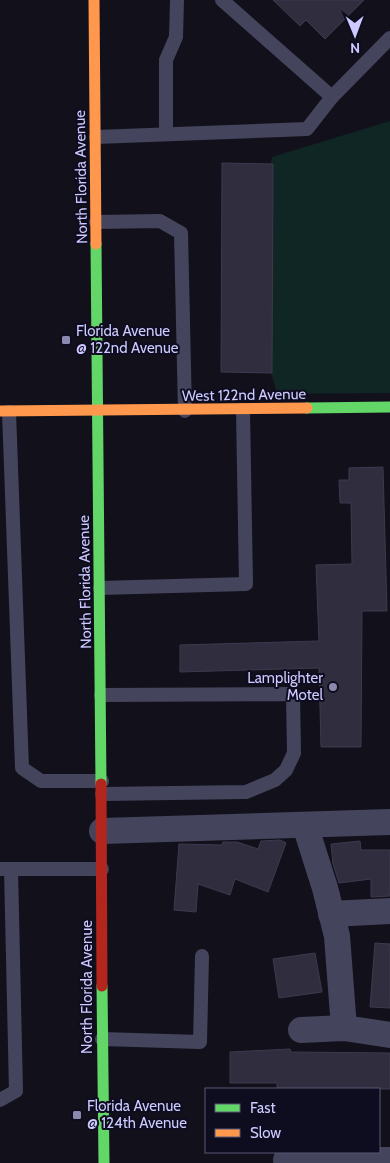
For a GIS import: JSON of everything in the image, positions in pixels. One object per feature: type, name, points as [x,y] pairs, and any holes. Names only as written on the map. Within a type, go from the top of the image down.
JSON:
[{"type":"main road","name":"North Florida Avenue","points":[[94,0],[104,1163]]},
{"type":"main road","name":"West 122nd Avenue","points":[[4,412],[390,407]]},
{"type":"street","points":[[102,831],[390,822]]},
{"type":"street","points":[[305,825],[337,936],[344,1028]]},
{"type":"street","points":[[331,914],[390,911]]},
{"type":"street","points":[[301,1030],[344,1028],[390,1035]]},
{"type":"street","points":[[286,1160],[390,1160]]},
{"type":"lane","points":[[166,134],[166,60],[176,37],[177,0]]},
{"type":"lane","points":[[222,0],[332,97]]},
{"type":"lane","points":[[96,137],[306,129],[332,97],[390,38]]},
{"type":"lane","points":[[96,222],[160,221],[181,233],[184,410]]},
{"type":"lane","points":[[100,588],[246,584],[243,410]]},
{"type":"lane","points":[[4,412],[22,768],[41,781],[102,788],[246,792],[275,780],[286,770],[294,753],[294,694],[101,695]]},
{"type":"lane","points":[[0,1100],[16,1091],[6,869],[102,869]]},
{"type":"lane","points":[[102,1038],[200,1042],[202,956]]},
{"type":"green space","points":[[390,121],[390,393],[277,394],[256,317],[258,229],[272,157]]},
{"type":"building","points":[[273,0],[364,0],[325,39],[306,20],[300,26]]},
{"type":"building","points":[[222,163],[273,164],[272,373],[221,372]]},
{"type":"building","points":[[383,467],[387,611],[362,611],[361,747],[321,747],[319,668],[180,672],[180,645],[319,641],[316,565],[352,564],[351,503],[340,503],[339,480],[349,480],[349,468]]},
{"type":"building","points":[[280,840],[286,843],[268,892],[235,879],[230,895],[198,884],[196,912],[174,910],[179,844],[222,845],[223,842],[237,842],[258,849],[261,841]]},
{"type":"building","points":[[360,841],[361,850],[390,850],[390,896],[371,897],[371,879],[339,883],[333,864],[331,844]]},
{"type":"building","points":[[375,943],[390,944],[390,1008],[370,1007]]},
{"type":"building","points":[[315,953],[322,992],[279,998],[273,959]]},
{"type":"building","points":[[290,1049],[291,1052],[390,1053],[390,1089],[277,1088],[277,1083],[230,1083],[230,1052]]},
{"type":"traffic: fast","points":[[96,244],[101,784]]},
{"type":"traffic: fast","points":[[307,408],[390,407]]},
{"type":"traffic: fast","points":[[102,986],[104,1163]]},
{"type":"traffic: slow","points":[[94,0],[96,244]]},
{"type":"traffic: slow","points":[[0,411],[307,408]]},
{"type":"traffic: jam","points":[[101,784],[102,986]]},
{"type":"place","name":"Florida Avenue @ 122nd Avenue","points":[[66,340]]},
{"type":"place","name":"Lamplighter Motel","points":[[333,687]]},
{"type":"place","name":"Florida Avenue @ 124th Avenue","points":[[77,1115]]}]
